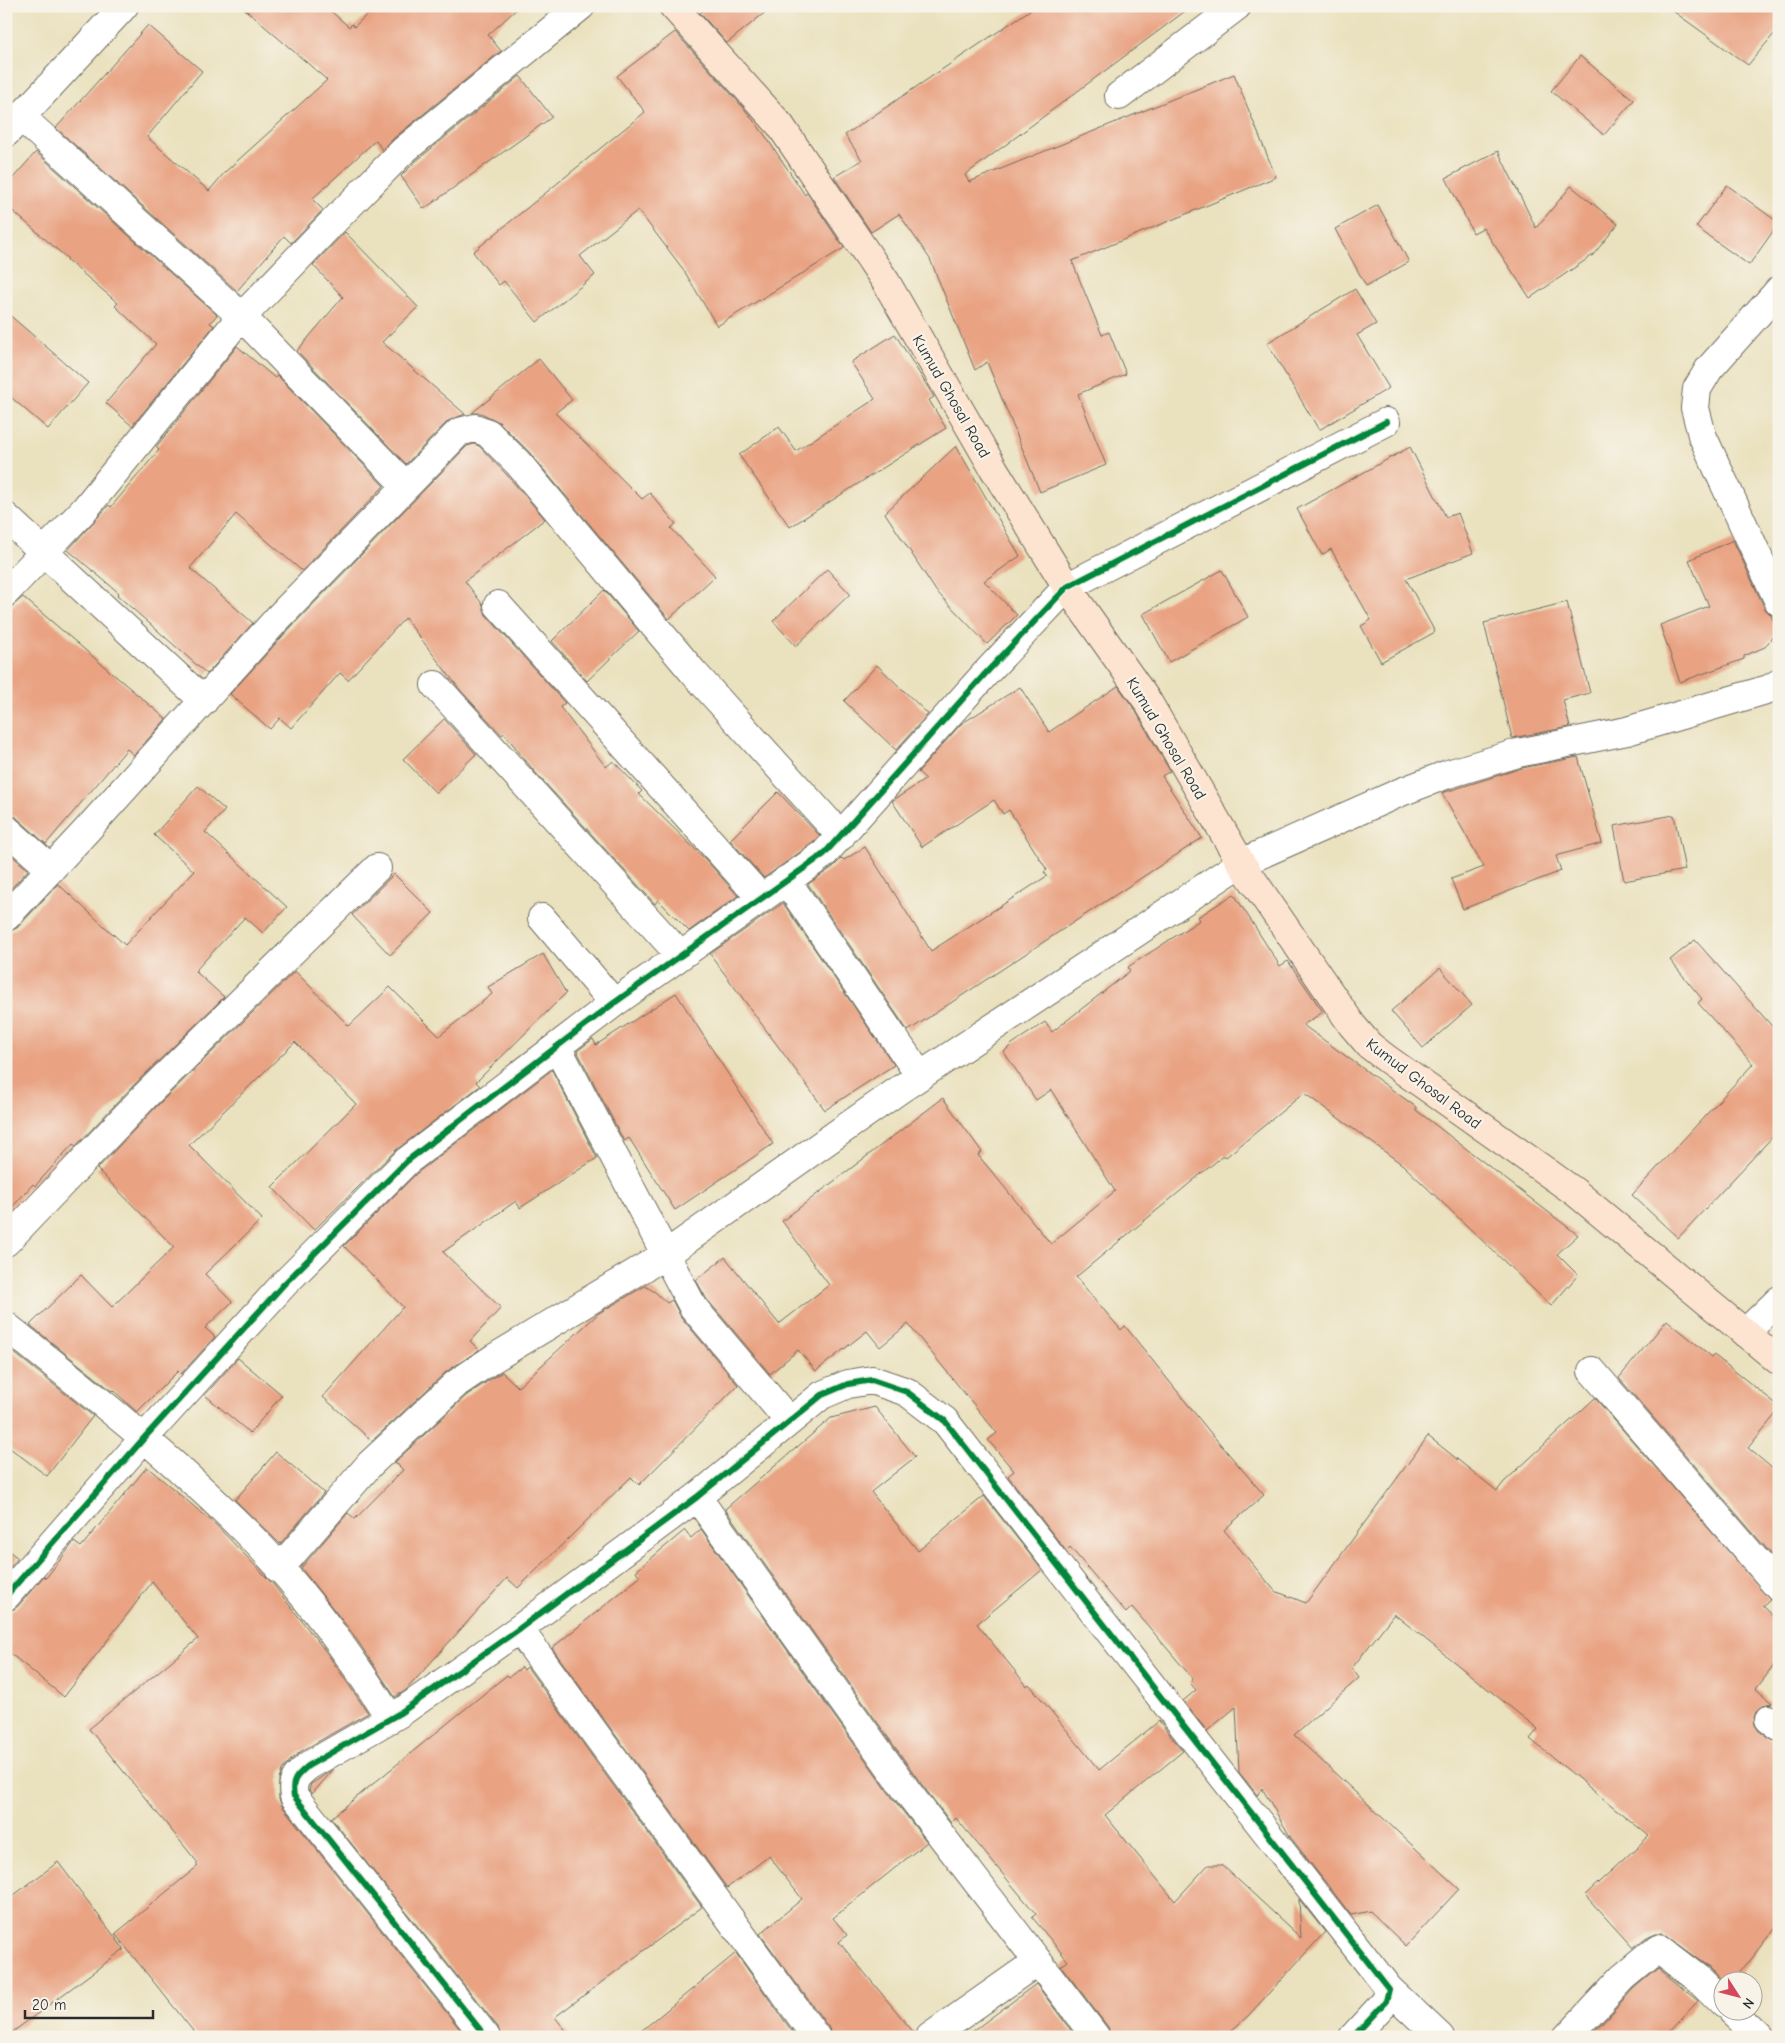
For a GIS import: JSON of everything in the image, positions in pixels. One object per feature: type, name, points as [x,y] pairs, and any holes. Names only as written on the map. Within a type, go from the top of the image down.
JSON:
[{"type":"street","points":[[124,6],[14,125],[242,317],[405,485]]},
{"type":"street","points":[[6,592],[84,510],[242,317],[404,150],[580,6]]},
{"type":"street","name":"Kumud Ghosal Road","points":[[673,6],[780,125],[880,273],[994,469],[1067,587],[1148,702],[1242,863],[1352,1025],[1368,1045],[1575,1192],[1779,1361]]},
{"type":"street","points":[[1119,96],[1237,6]]},
{"type":"street","points":[[1779,290],[1709,368],[1698,389],[1695,408],[1702,435],[1779,602]]},
{"type":"street","points":[[6,1596],[145,1437],[285,1283],[407,1161],[614,1003],[824,854],[985,674],[1067,587],[1386,422]]},
{"type":"street","points":[[6,917],[51,870],[278,618],[405,485],[459,432],[475,428],[488,433],[518,463],[692,672],[841,836]]},
{"type":"street","points":[[6,516],[204,701]]},
{"type":"street","points":[[498,605],[761,898]]},
{"type":"street","points":[[435,685],[680,956]]},
{"type":"street","points":[[279,1569],[370,1464],[457,1383],[494,1358],[665,1255],[920,1076],[1242,863],[1401,792],[1448,774],[1518,753],[1628,731],[1776,690]]},
{"type":"street","points":[[6,830],[51,870]]},
{"type":"street","points":[[6,1242],[145,1096],[377,868]]},
{"type":"street","points":[[786,880],[920,1076]]},
{"type":"street","points":[[542,918],[614,1003]]},
{"type":"street","points":[[557,1047],[694,1307],[789,1421]]},
{"type":"street","points":[[1745,1334],[1779,1300]]},
{"type":"street","points":[[6,1326],[145,1437],[245,1530],[318,1614],[390,1718]]},
{"type":"street","points":[[1592,1371],[1779,1587]]},
{"type":"street","points":[[486,2037],[294,1796],[292,1785],[296,1776],[308,1766],[400,1713],[519,1629],[697,1497],[822,1395],[848,1384],[872,1380],[907,1392],[945,1421],[1389,1989],[1440,2037]]},
{"type":"street","points":[[697,1497],[907,1791],[1096,2037]]},
{"type":"street","points":[[519,1629],[816,2037]]},
{"type":"street","points":[[1567,2037],[1623,1977],[1658,1948],[1712,1993]]},
{"type":"street","points":[[930,2037],[1038,1960]]},
{"type":"street","points":[[1353,2037],[1386,2001],[1389,1989]]},
{"type":"street","points":[[1741,2020],[1759,2037]]},
{"type":"building","points":[[241,6],[325,6],[349,27],[352,24],[354,27],[376,6],[520,6],[488,35],[501,51],[394,138],[382,150],[376,140],[312,199],[323,210],[291,243],[284,236],[237,291],[56,128],[148,25],[202,71],[147,137],[209,191],[225,172],[327,80]]},
{"type":"building","points":[[709,6],[773,6],[727,43],[700,13]]},
{"type":"building","points":[[1036,6],[1192,6],[965,175],[969,182],[1234,74],[1276,177],[1072,261],[1102,335],[1109,332],[1126,374],[1078,394],[1106,465],[1040,492],[987,362],[975,370],[930,259],[899,214],[871,232],[834,177],[862,160],[845,135]]},
{"type":"building","points":[[1666,6],[1779,6],[1779,28],[1748,65]]},
{"type":"building","points":[[675,32],[742,106],[764,134],[844,248],[717,326],[683,269],[638,210],[580,256],[595,275],[537,322],[504,281],[499,285],[473,252],[645,112],[617,76]]},
{"type":"building","points":[[1580,56],[1634,100],[1604,135],[1551,91]]},
{"type":"building","points":[[520,76],[552,117],[424,209],[401,176],[415,162]]},
{"type":"building","points":[[1498,151],[1536,228],[1571,186],[1618,224],[1593,255],[1530,298],[1483,228],[1473,233],[1446,178]]},
{"type":"building","points":[[36,152],[217,315],[210,323],[214,326],[132,426],[106,403],[156,344],[115,306],[118,303],[6,205],[6,186]]},
{"type":"building","points":[[1727,185],[1779,223],[1749,265],[1696,227]]},
{"type":"building","points":[[1378,205],[1409,262],[1366,286],[1335,229]]},
{"type":"building","points":[[345,232],[418,307],[382,342],[465,414],[448,421],[406,464],[297,351],[343,297],[313,265]]},
{"type":"building","points":[[1355,289],[1376,324],[1357,335],[1389,388],[1319,430],[1267,343]]},
{"type":"building","points":[[6,312],[88,383],[48,429],[6,393]]},
{"type":"building","points":[[895,334],[934,397],[929,400],[946,428],[790,527],[739,455],[779,427],[796,451],[875,399],[851,362]]},
{"type":"building","points":[[237,346],[275,378],[277,375],[384,486],[302,571],[236,514],[190,568],[253,623],[207,674],[117,595],[119,593],[68,550],[109,505],[111,507],[159,450],[156,447]]},
{"type":"building","points":[[539,359],[572,400],[555,413],[642,499],[650,493],[676,524],[671,528],[715,576],[669,619],[529,452],[499,422],[481,413],[472,413]]},
{"type":"building","points":[[474,444],[479,446],[506,474],[545,519],[465,581],[483,605],[486,615],[565,703],[560,707],[606,767],[613,761],[642,791],[639,794],[707,861],[738,896],[689,931],[658,900],[655,904],[534,771],[504,733],[502,735],[461,691],[405,618],[348,680],[340,673],[291,728],[280,718],[270,729],[230,694],[291,627],[467,446]]},
{"type":"building","points":[[956,446],[1020,556],[984,581],[1017,615],[987,644],[936,591],[885,513]]},
{"type":"building","points":[[1410,447],[1446,517],[1458,513],[1473,553],[1406,579],[1435,632],[1381,662],[1361,626],[1371,620],[1331,549],[1322,555],[1297,509]]},
{"type":"building","points":[[1733,540],[1765,609],[1771,615],[1777,630],[1765,647],[1744,656],[1744,659],[1680,682],[1660,625],[1709,606],[1689,560]]},
{"type":"building","points":[[827,569],[850,594],[796,646],[773,621]]},
{"type":"building","points":[[1222,570],[1248,617],[1169,662],[1143,614]]},
{"type":"building","points":[[604,590],[639,631],[587,681],[552,641]]},
{"type":"building","points":[[23,597],[166,719],[134,755],[127,749],[46,844],[16,817],[6,814],[6,607],[11,607]]},
{"type":"building","points":[[1567,602],[1590,693],[1563,700],[1570,727],[1512,738],[1484,623]]},
{"type":"building","points":[[877,665],[928,714],[896,750],[844,701]]},
{"type":"building","points":[[1118,686],[1135,710],[1170,771],[1162,776],[1202,838],[908,1031],[808,884],[833,867],[842,858],[844,860],[865,847],[931,951],[1047,876],[1044,872],[1047,870],[1009,810],[1003,814],[994,800],[922,847],[892,801],[926,779],[918,772],[961,724],[1020,687],[1049,732]]},
{"type":"building","points":[[444,719],[476,754],[436,793],[403,759]]},
{"type":"building","points":[[1578,757],[1602,843],[1556,856],[1561,871],[1463,909],[1451,879],[1484,867],[1442,793],[1522,768]]},
{"type":"building","points":[[198,786],[225,810],[205,832],[287,907],[263,933],[245,917],[195,971],[224,997],[134,1085],[76,1146],[73,1144],[35,1186],[33,1184],[6,1214],[6,932],[17,928],[58,884],[125,945],[194,871],[154,835]]},
{"type":"building","points":[[778,792],[820,836],[764,878],[730,840]]},
{"type":"building","points":[[1674,815],[1685,870],[1624,881],[1614,826]]},
{"type":"building","points":[[6,850],[28,870],[6,894]]},
{"type":"building","points":[[394,874],[433,913],[390,955],[352,915]]},
{"type":"building","points":[[1234,894],[1280,966],[1288,961],[1323,1012],[1303,1025],[1416,1107],[1416,1110],[1578,1235],[1557,1254],[1578,1275],[1551,1306],[1403,1165],[1304,1093],[1226,1157],[1224,1155],[1076,1277],[1121,1330],[1125,1326],[1209,1431],[1264,1495],[1224,1530],[1275,1591],[1306,1603],[1428,1436],[1497,1491],[1504,1482],[1595,1398],[1770,1599],[1762,1606],[1779,1622],[1779,1659],[1756,1689],[1773,1703],[1763,1705],[1757,1710],[1754,1717],[1755,1725],[1759,1731],[1770,1739],[1779,1742],[1779,1923],[1742,1970],[1712,1971],[1662,1933],[1648,1936],[1633,1948],[1585,1895],[1649,1836],[1530,1739],[1538,1729],[1394,1614],[1352,1668],[1359,1678],[1294,1735],[1459,1889],[1406,1946],[1370,1911],[1351,1915],[1291,1838],[1262,1788],[1258,1796],[1239,1772],[1236,1707],[1207,1731],[1183,1701],[1196,1690],[1190,1683],[1193,1679],[1132,1607],[1126,1613],[1070,1547],[1066,1551],[1008,1476],[1014,1471],[988,1440],[997,1433],[908,1324],[880,1347],[867,1331],[816,1371],[798,1350],[770,1374],[706,1298],[696,1280],[725,1257],[779,1324],[829,1285],[782,1221],[943,1098],[982,1152],[978,1155],[1051,1244],[1115,1191],[1051,1090],[1036,1100],[1004,1052],[1012,1044],[1045,1022],[1052,1032],[1130,971],[1128,967],[1200,920],[1198,917]]},
{"type":"building","points":[[783,903],[894,1065],[825,1110],[710,954]]},
{"type":"building","points":[[1695,940],[1779,1034],[1779,1130],[1678,1238],[1632,1195],[1753,1064],[1698,1003],[1702,999],[1670,960]]},
{"type":"building","points":[[543,954],[566,993],[476,1082],[480,1086],[396,1150],[314,1230],[272,1187],[356,1104],[295,1042],[189,1145],[262,1219],[205,1274],[232,1302],[205,1328],[215,1337],[181,1374],[178,1371],[137,1412],[113,1390],[30,1325],[81,1275],[112,1307],[174,1247],[97,1169],[156,1107],[295,971],[349,1026],[390,987],[439,1036],[492,994],[488,987]]},
{"type":"building","points":[[1440,968],[1472,1005],[1423,1048],[1391,1011]]},
{"type":"building","points":[[676,993],[773,1144],[675,1210],[629,1138],[624,1141],[577,1051],[593,1039],[596,1045]]},
{"type":"building","points":[[552,1070],[597,1158],[520,1208],[516,1201],[443,1252],[501,1308],[470,1341],[479,1350],[446,1372],[372,1441],[323,1397],[403,1307],[344,1246],[417,1173]]},
{"type":"building","points":[[645,1286],[667,1303],[672,1300],[681,1317],[738,1385],[639,1485],[631,1477],[518,1588],[507,1578],[406,1690],[395,1697],[353,1634],[301,1568],[348,1513],[355,1519],[403,1470],[395,1462],[467,1395],[502,1372],[518,1387],[599,1313]]},
{"type":"building","points":[[1667,1320],[1712,1357],[1714,1355],[1779,1406],[1779,1410],[1748,1448],[1779,1474],[1779,1563],[1619,1378]]},
{"type":"building","points":[[7,1347],[93,1416],[47,1476],[6,1445]]},
{"type":"building","points":[[238,1358],[282,1395],[250,1433],[205,1395]]},
{"type":"building","points":[[875,1407],[915,1457],[871,1492],[918,1551],[984,1496],[1042,1570],[977,1624],[1099,1770],[1159,1721],[1183,1751],[1105,1815],[1175,1901],[1208,1865],[1222,1865],[1301,1938],[1299,1899],[1325,1932],[1248,2016],[1224,2037],[1111,2037],[1108,2027],[1061,1966],[1068,1961],[1032,1917],[1036,1914],[956,1818],[951,1823],[725,1509],[831,1418]]},
{"type":"building","points":[[276,1452],[324,1493],[280,1544],[235,1500]]},
{"type":"building","points":[[147,1467],[215,1524],[272,1583],[327,1653],[368,1713],[300,1752],[290,1761],[282,1770],[279,1780],[279,1799],[282,1806],[466,2037],[198,2037],[115,1934],[198,1866],[196,1864],[198,1863],[89,1729],[198,1639],[152,1582],[64,1697],[6,1650],[6,1611],[11,1611],[18,1606],[44,1576],[46,1578],[74,1542],[81,1547]]},
{"type":"building","points":[[701,1529],[894,1800],[927,1842],[833,1918],[847,1935],[839,1942],[915,2034],[915,2037],[831,2037],[829,2028],[760,1934],[802,1899],[769,1856],[727,1888],[552,1648],[640,1577],[636,1571],[685,1530],[691,1538]]},
{"type":"building","points":[[6,1549],[18,1558],[6,1572]]},
{"type":"building","points":[[522,1667],[524,1670],[527,1667],[702,1907],[555,2017],[571,2037],[501,2037],[498,2027],[331,1818],[507,1675],[509,1677]]},
{"type":"building","points":[[334,1769],[312,1794],[309,1790],[311,1784]]},
{"type":"building","points":[[58,1862],[124,1949],[6,2037],[6,1901]]},
{"type":"building","points":[[736,1953],[796,2037],[634,2037]]},
{"type":"building","points":[[1658,1968],[1698,2001],[1664,2037],[1589,2037],[1634,1988]]},
{"type":"building","points":[[1036,1984],[1076,2037],[965,2037]]},
{"type":"cycle path","points":[[6,1596],[145,1437],[285,1283],[407,1161],[614,1003],[824,854],[985,674],[1067,587],[1386,422]]},
{"type":"cycle path","points":[[486,2037],[294,1796],[293,1786],[295,1779],[308,1766],[400,1713],[519,1629],[697,1497],[822,1395],[848,1384],[872,1380],[907,1392],[945,1421],[1389,1989],[1386,2001],[1353,2037]]}]
